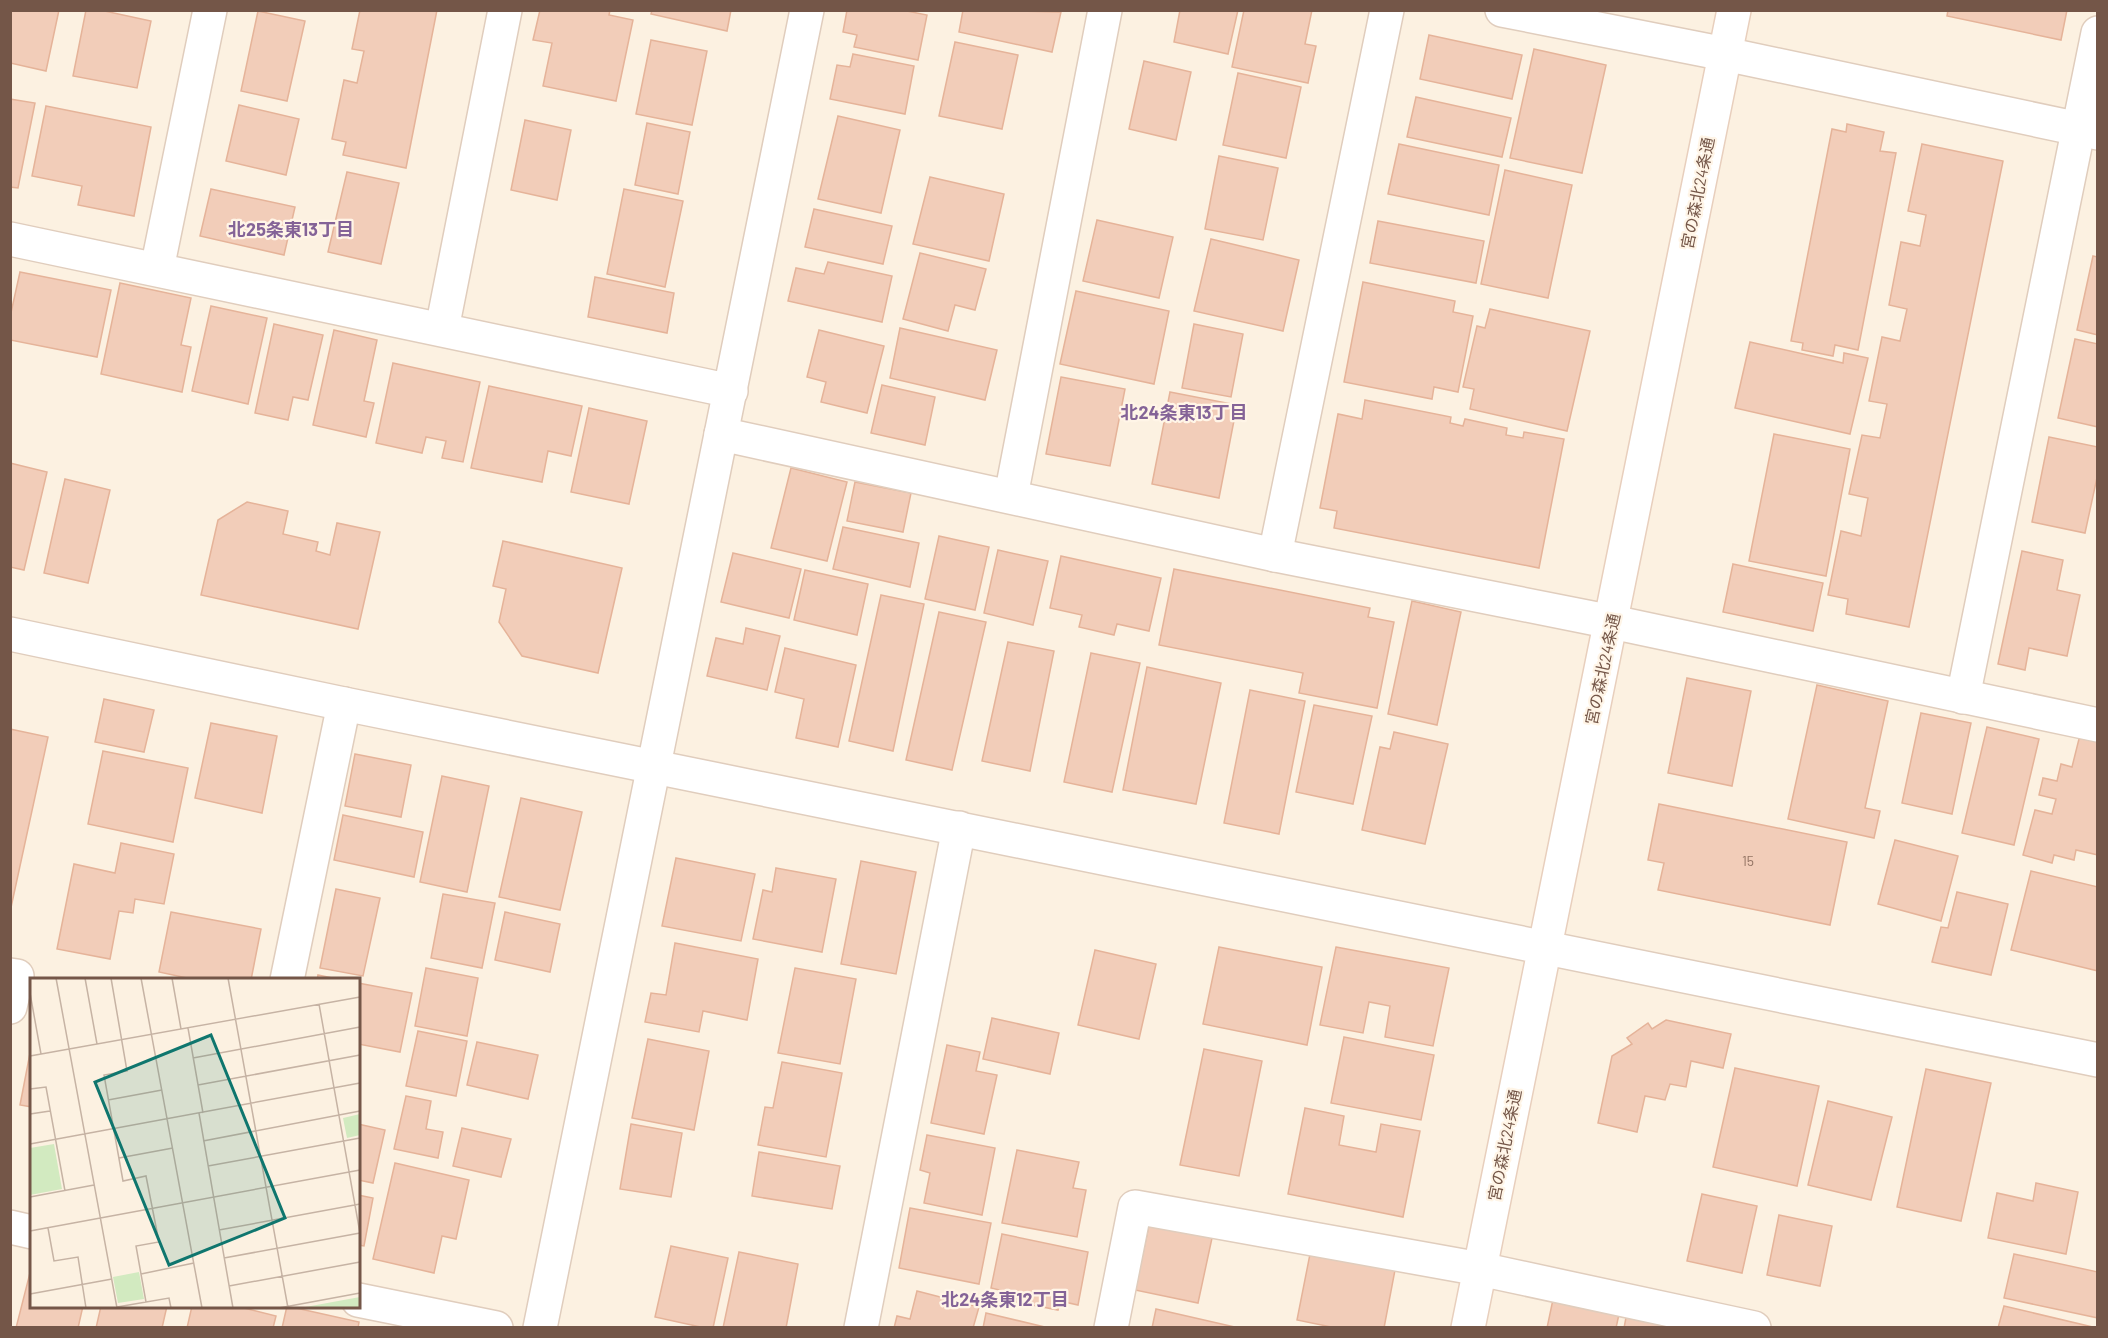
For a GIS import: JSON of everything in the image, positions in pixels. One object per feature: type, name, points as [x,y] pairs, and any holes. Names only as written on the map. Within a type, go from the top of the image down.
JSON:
[{"type":"street","points":[[157,269],[210,10]]},
{"type":"street","points":[[442,329],[506,10]]},
{"type":"street","points":[[540,1328],[807,10]]},
{"type":"street","points":[[1011,496],[1105,10]]},
{"type":"street","points":[[1275,555],[1387,10]]},
{"type":"street","points":[[1502,10],[1725,54],[2088,131]]},
{"type":"street","name":"宮の森北24条通","points":[[1468,1328],[1734,10]]},
{"type":"street","points":[[1963,697],[2088,131],[2097,33]]},
{"type":"street","points":[[10,239],[731,391]]},
{"type":"street","points":[[721,434],[1275,555],[1611,622],[2097,725]]},
{"type":"street","points":[[10,634],[2097,1060]]},
{"type":"street","points":[[287,978],[344,704]]},
{"type":"street","points":[[861,1328],[958,828]]},
{"type":"street","points":[[10,975],[17,976],[10,1007]]},
{"type":"street","points":[[1111,1328],[1136,1207],[1480,1269],[1754,1328]]},
{"type":"street","points":[[10,1227],[30,1232]]},
{"type":"street","points":[[360,1300],[496,1328]]},
{"type":"building","points":[[10,10],[59,10],[46,71],[10,63]]},
{"type":"building","points":[[86,10],[100,10],[151,21],[137,88],[73,76]]},
{"type":"building","points":[[360,10],[437,10],[406,168],[343,155],[346,142],[332,139],[344,80],[357,83],[364,51],[352,49]]},
{"type":"building","points":[[540,10],[610,10],[609,15],[633,20],[616,101],[543,86],[552,43],[533,40]]},
{"type":"building","points":[[652,10],[731,10],[727,31],[651,14]]},
{"type":"building","points":[[847,10],[902,10],[927,15],[918,60],[854,47],[857,35],[843,32]]},
{"type":"building","points":[[963,10],[1061,12],[1052,52],[959,32]]},
{"type":"building","points":[[1180,10],[1238,10],[1228,54],[1174,42]]},
{"type":"building","points":[[1244,10],[1312,10],[1305,44],[1316,46],[1308,83],[1232,67]]},
{"type":"building","points":[[1948,10],[2067,10],[2061,40],[1947,16]]},
{"type":"building","points":[[258,11],[305,21],[287,101],[241,91]]},
{"type":"building","points":[[1429,35],[1522,55],[1512,99],[1420,79]]},
{"type":"building","points":[[651,40],[707,51],[692,125],[636,114]]},
{"type":"building","points":[[955,42],[1018,55],[1002,129],[939,116]]},
{"type":"building","points":[[1534,49],[1606,65],[1582,173],[1510,158]]},
{"type":"building","points":[[853,54],[914,66],[905,114],[830,99],[837,65],[850,67]]},
{"type":"building","points":[[1144,61],[1191,72],[1176,140],[1129,129]]},
{"type":"building","points":[[1238,73],[1301,87],[1286,158],[1223,145]]},
{"type":"building","points":[[1416,97],[1511,118],[1502,157],[1407,137]]},
{"type":"building","points":[[10,99],[35,103],[18,188],[10,187]]},
{"type":"building","points":[[239,105],[299,119],[286,175],[226,161]]},
{"type":"building","points":[[46,106],[151,127],[134,216],[78,205],[82,186],[32,176]]},
{"type":"building","points":[[838,116],[900,130],[881,213],[818,199]]},
{"type":"building","points":[[525,120],[571,130],[557,200],[511,190]]},
{"type":"building","points":[[647,123],[690,132],[678,194],[635,185]]},
{"type":"building","points":[[1847,124],[1884,132],[1880,151],[1896,153],[1858,350],[1835,345],[1833,356],[1802,350],[1803,343],[1791,341],[1832,129],[1846,132]]},
{"type":"building","points":[[1399,144],[1499,165],[1489,215],[1388,194]]},
{"type":"building","points":[[1922,144],[2003,161],[1909,627],[1846,614],[1848,599],[1828,595],[1841,531],[1861,536],[1868,498],[1849,494],[1862,435],[1880,438],[1887,404],[1869,401],[1882,337],[1900,341],[1907,309],[1889,305],[1901,242],[1920,246],[1926,215],[1908,211]]},
{"type":"building","points":[[1219,156],[1278,168],[1263,240],[1205,229]]},
{"type":"building","points":[[1505,170],[1572,185],[1548,298],[1481,284]]},
{"type":"building","points":[[347,172],[399,183],[381,264],[328,252]]},
{"type":"building","points":[[930,177],[1004,194],[989,261],[913,244]]},
{"type":"building","points":[[211,189],[295,207],[284,255],[200,236]]},
{"type":"building","points":[[624,189],[683,201],[665,287],[607,274]]},
{"type":"building","points":[[814,209],[892,226],[883,264],[805,247]]},
{"type":"building","points":[[1097,220],[1173,237],[1159,298],[1083,281]]},
{"type":"building","points":[[1378,221],[1484,241],[1476,283],[1370,263]]},
{"type":"building","points":[[1211,239],[1299,260],[1283,331],[1194,311]]},
{"type":"building","points":[[920,253],[986,269],[975,310],[955,305],[948,331],[903,319]]},
{"type":"building","points":[[2093,256],[2098,257],[2098,335],[2077,330]]},
{"type":"building","points":[[828,262],[892,276],[882,322],[788,301],[796,268],[824,274]]},
{"type":"building","points":[[20,272],[111,290],[97,357],[10,340],[10,317]]},
{"type":"building","points":[[595,277],[674,293],[667,333],[588,317]]},
{"type":"building","points":[[1363,282],[1455,301],[1453,312],[1473,316],[1458,392],[1434,387],[1432,399],[1344,382]]},
{"type":"building","points":[[120,283],[191,298],[181,345],[191,347],[182,392],[101,374]]},
{"type":"building","points":[[1076,291],[1169,311],[1154,384],[1060,364]]},
{"type":"building","points":[[211,306],[267,318],[248,404],[192,391]]},
{"type":"building","points":[[1490,309],[1590,331],[1567,431],[1470,409],[1474,389],[1463,387],[1477,326],[1485,328]]},
{"type":"building","points":[[274,324],[323,335],[308,400],[293,397],[288,420],[255,413]]},
{"type":"building","points":[[1194,324],[1243,334],[1231,397],[1182,388]]},
{"type":"building","points":[[900,328],[997,350],[985,400],[890,378]]},
{"type":"building","points":[[334,330],[377,340],[364,401],[374,403],[366,437],[313,425]]},
{"type":"building","points":[[819,330],[884,346],[867,413],[821,402],[826,382],[807,377]]},
{"type":"building","points":[[2075,339],[2098,344],[2098,427],[2058,418]]},
{"type":"building","points":[[1750,342],[1843,363],[1844,353],[1868,358],[1850,434],[1735,408]]},
{"type":"building","points":[[393,363],[480,382],[463,462],[442,458],[446,441],[426,437],[422,453],[376,443]]},
{"type":"building","points":[[1061,377],[1125,389],[1110,466],[1046,454]]},
{"type":"building","points":[[882,385],[935,397],[925,445],[871,433]]},
{"type":"building","points":[[489,386],[582,406],[571,456],[548,451],[542,482],[471,468]]},
{"type":"building","points":[[1170,392],[1237,405],[1219,498],[1152,484]]},
{"type":"building","points":[[1365,400],[1451,417],[1450,423],[1463,426],[1465,419],[1507,428],[1506,435],[1523,438],[1524,432],[1564,439],[1539,568],[1334,528],[1337,511],[1320,508],[1338,414],[1362,419]]},
{"type":"building","points":[[589,408],[647,421],[629,504],[571,492]]},
{"type":"building","points":[[1774,434],[1850,449],[1826,576],[1749,561]]},
{"type":"building","points":[[2049,437],[2098,447],[2098,473],[2085,533],[2032,522]]},
{"type":"building","points":[[10,463],[47,472],[24,570],[10,567]]},
{"type":"building","points":[[791,468],[847,482],[827,561],[771,548]]},
{"type":"building","points":[[65,479],[110,490],[88,583],[44,573]]},
{"type":"building","points":[[855,482],[911,493],[903,532],[847,521]]},
{"type":"building","points":[[247,502],[288,511],[283,534],[318,542],[316,551],[330,555],[337,523],[380,532],[358,629],[201,595],[218,520]]},
{"type":"building","points":[[843,527],[919,543],[910,587],[833,569]]},
{"type":"building","points":[[939,536],[989,547],[975,610],[925,599]]},
{"type":"building","points":[[503,541],[622,568],[598,673],[522,656],[499,622],[506,589],[493,586]]},
{"type":"building","points":[[998,550],[1048,561],[1033,625],[984,613]]},
{"type":"building","points":[[2022,551],[2063,560],[2057,590],[2080,595],[2067,656],[2029,648],[2025,670],[1998,664]]},
{"type":"building","points":[[733,553],[801,569],[789,618],[721,602]]},
{"type":"building","points":[[1061,556],[1161,578],[1149,631],[1117,624],[1114,635],[1079,627],[1082,615],[1050,608]]},
{"type":"building","points":[[1733,564],[1823,583],[1813,631],[1723,612]]},
{"type":"building","points":[[1174,569],[1370,608],[1368,617],[1394,622],[1377,708],[1299,693],[1303,673],[1159,645]]},
{"type":"building","points":[[805,570],[868,584],[857,635],[794,620]]},
{"type":"building","points":[[881,595],[924,604],[893,751],[849,741]]},
{"type":"building","points":[[1412,601],[1461,612],[1437,725],[1388,714]]},
{"type":"building","points":[[939,612],[986,622],[952,770],[906,760]]},
{"type":"building","points":[[746,628],[780,636],[767,690],[707,676],[716,638],[743,644]]},
{"type":"building","points":[[1008,642],[1054,651],[1030,771],[982,761]]},
{"type":"building","points":[[785,648],[856,665],[838,747],[796,738],[804,699],[775,692]]},
{"type":"building","points":[[1091,653],[1140,663],[1112,792],[1064,782]]},
{"type":"building","points":[[1147,667],[1221,683],[1196,804],[1123,790]]},
{"type":"building","points":[[1687,678],[1751,691],[1732,786],[1668,773]]},
{"type":"building","points":[[1817,685],[1888,701],[1865,808],[1880,811],[1874,838],[1788,819]]},
{"type":"building","points":[[1250,690],[1305,701],[1279,834],[1224,823]]},
{"type":"building","points":[[104,699],[154,710],[144,752],[95,742]]},
{"type":"building","points":[[1314,705],[1372,716],[1353,804],[1296,792]]},
{"type":"building","points":[[1921,713],[1971,723],[1952,814],[1902,803]]},
{"type":"building","points":[[211,723],[277,736],[262,813],[195,798]]},
{"type":"building","points":[[1987,727],[2039,739],[2014,845],[1962,833]]},
{"type":"building","points":[[10,729],[48,737],[10,912]]},
{"type":"building","points":[[2081,731],[2098,735],[2098,855],[2076,850],[2074,860],[2054,855],[2052,863],[2023,855],[2035,810],[2052,814],[2056,799],[2039,795],[2043,778],[2057,781],[2061,764],[2072,767]]},
{"type":"building","points":[[1394,732],[1448,744],[1425,844],[1362,830],[1380,747],[1390,749]]},
{"type":"building","points":[[103,751],[188,768],[173,842],[88,824]]},
{"type":"building","points":[[355,754],[411,765],[401,817],[345,806]]},
{"type":"building","points":[[442,776],[489,786],[467,892],[420,882]]},
{"type":"building","points":[[521,798],[582,812],[560,910],[499,897]]},
{"type":"building","points":[[1659,804],[1847,842],[1830,925],[1658,890],[1664,863],[1648,860]]},
{"type":"building","points":[[343,815],[423,832],[414,877],[334,860]]},
{"type":"building","points":[[1895,840],[1958,856],[1941,921],[1878,904]]},
{"type":"building","points":[[121,843],[174,854],[164,904],[135,899],[133,913],[119,911],[110,959],[57,949],[74,864],[115,873]]},
{"type":"building","points":[[676,858],[755,874],[741,941],[662,926]]},
{"type":"building","points":[[861,861],[916,872],[896,974],[841,964]]},
{"type":"building","points":[[776,868],[836,879],[822,952],[753,939],[763,890],[772,892]]},
{"type":"building","points":[[2031,871],[2098,887],[2098,971],[2011,950]]},
{"type":"building","points":[[336,889],[380,898],[363,976],[320,968]]},
{"type":"building","points":[[1957,892],[2008,904],[1991,975],[1932,962],[1941,927],[1948,928]]},
{"type":"building","points":[[443,894],[495,903],[482,968],[431,958]]},
{"type":"building","points":[[171,912],[261,929],[251,978],[187,978],[159,972]]},
{"type":"building","points":[[505,912],[560,924],[550,972],[495,960]]},
{"type":"building","points":[[675,943],[758,959],[747,1020],[703,1011],[699,1032],[645,1022],[651,993],[666,995]]},
{"type":"building","points":[[1219,947],[1322,967],[1307,1045],[1203,1024]]},
{"type":"building","points":[[1336,947],[1449,968],[1433,1046],[1385,1037],[1390,1006],[1369,1002],[1363,1033],[1320,1025]]},
{"type":"building","points":[[1095,950],[1156,964],[1139,1039],[1078,1025]]},
{"type":"building","points":[[426,968],[478,978],[467,1036],[415,1026]]},
{"type":"building","points":[[795,968],[856,979],[840,1064],[778,1053]]},
{"type":"building","points":[[360,983],[412,993],[400,1052],[360,1044]]},
{"type":"building","points":[[992,1018],[1059,1033],[1050,1074],[983,1059]]},
{"type":"building","points":[[1666,1020],[1731,1034],[1723,1068],[1691,1061],[1686,1087],[1670,1084],[1665,1100],[1645,1096],[1637,1132],[1598,1123],[1612,1056],[1632,1044],[1627,1038],[1648,1023],[1652,1029]]},
{"type":"building","points":[[418,1031],[467,1041],[456,1096],[406,1086]]},
{"type":"building","points":[[1344,1037],[1434,1055],[1421,1120],[1331,1103]]},
{"type":"building","points":[[648,1039],[709,1051],[694,1130],[632,1118]]},
{"type":"building","points":[[477,1042],[538,1055],[528,1099],[467,1085]]},
{"type":"building","points":[[947,1045],[980,1052],[976,1071],[997,1075],[984,1134],[931,1123]]},
{"type":"building","points":[[1204,1049],[1262,1061],[1239,1176],[1180,1165]]},
{"type":"building","points":[[30,1053],[30,1107],[20,1105]]},
{"type":"building","points":[[782,1062],[842,1073],[826,1157],[758,1145],[765,1107],[773,1108]]},
{"type":"building","points":[[1735,1068],[1819,1086],[1797,1186],[1713,1167]]},
{"type":"building","points":[[1926,1069],[1991,1083],[1961,1221],[1897,1207]]},
{"type":"building","points":[[406,1096],[431,1101],[426,1129],[443,1132],[438,1158],[394,1149]]},
{"type":"building","points":[[1828,1101],[1892,1117],[1871,1200],[1808,1185]]},
{"type":"building","points":[[1305,1108],[1344,1116],[1339,1145],[1376,1152],[1381,1124],[1420,1131],[1403,1217],[1288,1194]]},
{"type":"building","points":[[360,1124],[385,1130],[373,1183],[360,1180]]},
{"type":"building","points":[[631,1124],[682,1133],[671,1197],[620,1189]]},
{"type":"building","points":[[462,1128],[511,1139],[501,1177],[453,1166]]},
{"type":"building","points":[[927,1135],[995,1148],[982,1215],[924,1203],[930,1173],[920,1170]]},
{"type":"building","points":[[1017,1150],[1079,1162],[1073,1188],[1086,1190],[1077,1237],[1002,1223]]},
{"type":"building","points":[[759,1152],[840,1166],[832,1209],[752,1196]]},
{"type":"building","points":[[395,1163],[469,1180],[456,1239],[442,1236],[434,1273],[373,1259]]},
{"type":"building","points":[[2036,1183],[2078,1192],[2066,1254],[1988,1238],[1997,1193],[2033,1201]]},
{"type":"building","points":[[1702,1194],[1757,1206],[1742,1273],[1687,1261]]},
{"type":"building","points":[[360,1195],[373,1198],[364,1246],[360,1245]]},
{"type":"building","points":[[910,1208],[991,1223],[979,1284],[899,1268]]},
{"type":"building","points":[[1779,1215],[1832,1226],[1820,1286],[1767,1275]]},
{"type":"building","points":[[1149,1225],[1212,1238],[1198,1303],[1135,1290]]},
{"type":"building","points":[[1002,1234],[1088,1252],[1078,1305],[1060,1301],[1058,1310],[1007,1300],[1008,1292],[991,1288]]},
{"type":"building","points":[[671,1246],[728,1258],[713,1328],[655,1317]]},
{"type":"building","points":[[739,1252],[798,1264],[786,1328],[723,1328]]},
{"type":"building","points":[[1310,1254],[1395,1270],[1384,1328],[1336,1328],[1297,1320]]},
{"type":"building","points":[[2014,1254],[2098,1272],[2098,1318],[2004,1298]]},
{"type":"building","points":[[30,1273],[30,1308],[83,1308],[78,1328],[16,1328]]},
{"type":"building","points":[[1555,1290],[1621,1305],[1616,1328],[1547,1328]]},
{"type":"building","points":[[917,1291],[979,1307],[973,1328],[894,1328],[897,1316],[910,1319]]},
{"type":"building","points":[[2004,1306],[2097,1328],[1998,1328]]},
{"type":"building","points":[[1628,1307],[1696,1328],[1624,1328]]},
{"type":"building","points":[[101,1308],[167,1308],[162,1328],[96,1328]]},
{"type":"building","points":[[192,1308],[244,1308],[276,1316],[273,1328],[187,1328]]},
{"type":"building","points":[[287,1308],[359,1322],[358,1328],[282,1328]]},
{"type":"building","points":[[1156,1309],[1239,1328],[1152,1328]]},
{"type":"building","points":[[986,1313],[1049,1328],[983,1328]]},
{"type":"district","name":"北25条東13丁目","points":[[291,229]]},
{"type":"district","name":"北24条東13丁目","points":[[1184,412]]},
{"type":"district","name":"北24条東12丁目","points":[[1005,1299]]}]
